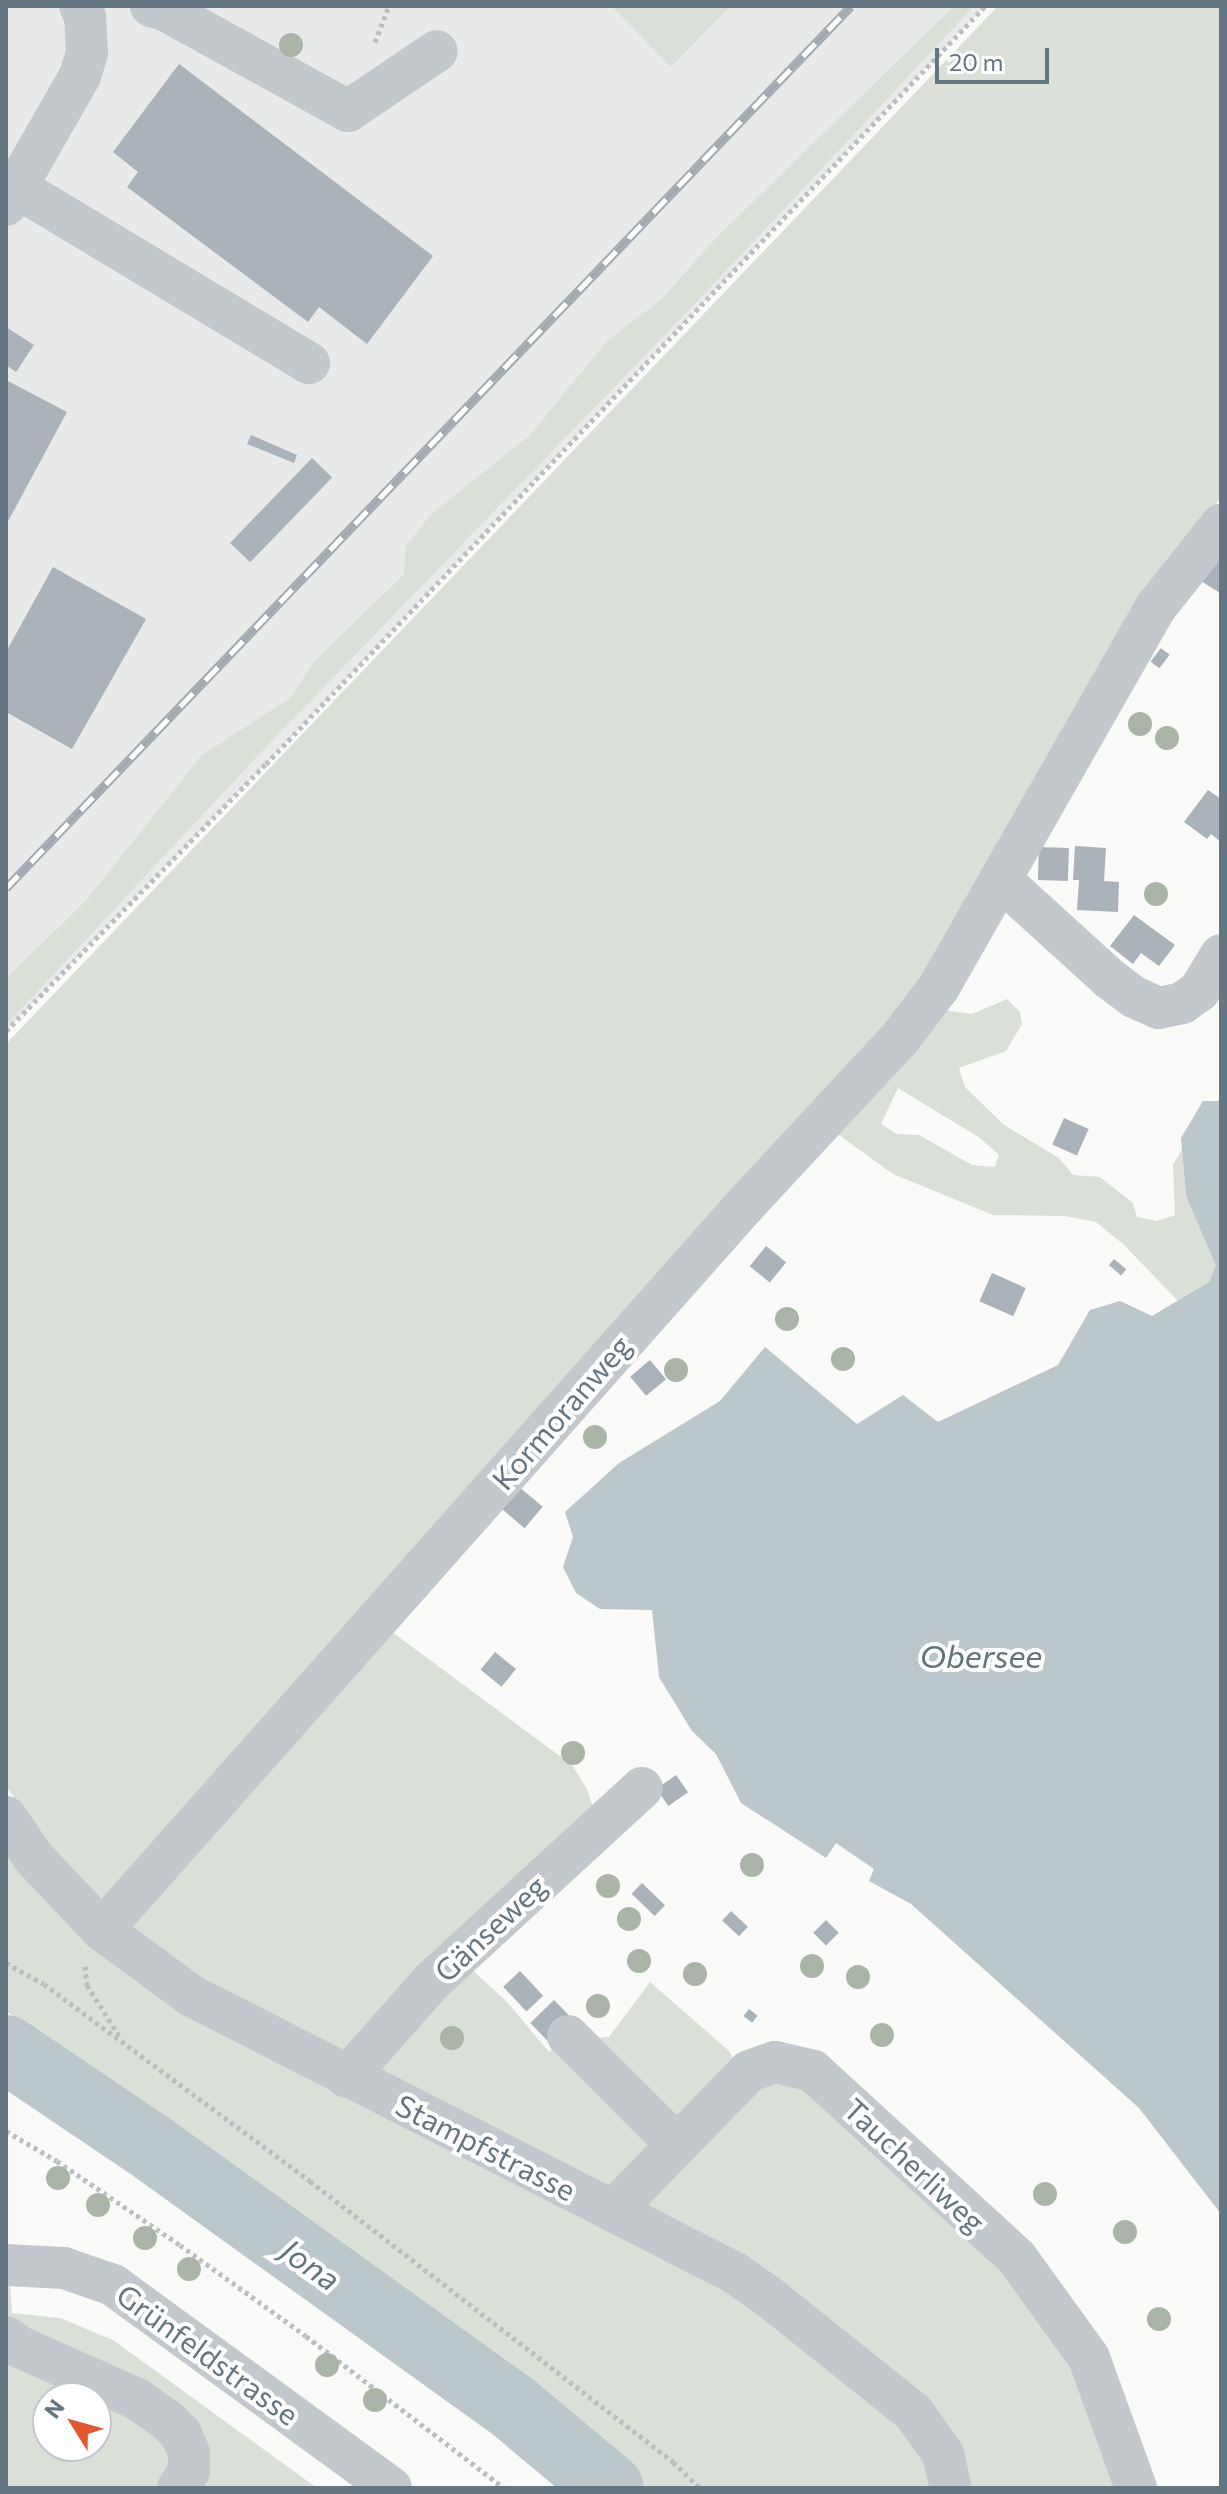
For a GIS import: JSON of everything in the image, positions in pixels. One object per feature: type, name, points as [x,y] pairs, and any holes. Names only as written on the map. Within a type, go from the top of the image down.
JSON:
[{"type":"street","points":[[123,6],[82,18],[87,53],[80,76],[11,196],[309,363]]},
{"type":"street","points":[[151,6],[165,10],[348,111],[437,51]]},
{"type":"street","name":"Kormoranweg","points":[[102,1930],[745,1205],[901,1037],[939,987],[1156,607],[1221,525]]},
{"type":"street","points":[[1000,879],[1110,979],[1134,997],[1159,1008],[1182,1003],[1199,991],[1221,955]]},
{"type":"street","name":"Gänseweg","points":[[347,2077],[432,1981],[642,1788]]},
{"type":"street","name":"Stampfstrasse","points":[[6,1817],[34,1858],[102,1930],[192,1996],[735,2273],[848,2359],[920,2421],[943,2454],[951,2488]]},
{"type":"street","points":[[568,2036],[677,2145]]},
{"type":"street","name":"Taucherliweg","points":[[613,2211],[749,2071],[775,2062],[813,2071],[1017,2258],[1089,2358],[1136,2488]]},
{"type":"street","name":"Grünfeldstrasse","points":[[6,2265],[64,2268],[113,2285],[391,2488]]},
{"type":"street","points":[[6,2337],[22,2348],[137,2399],[167,2420],[181,2434],[189,2453],[189,2471],[178,2488]]},
{"type":"path","points":[[6,1031],[266,764],[985,6]]},
{"type":"path","points":[[6,1963],[44,1984],[310,2181],[661,2453],[700,2488]]},
{"type":"path","points":[[6,2131],[57,2161],[192,2254],[504,2488]]},
{"type":"shaded area","points":[[6,6],[611,6],[671,67],[731,6],[985,6],[266,764],[6,1031]]},
{"type":"shaded area","points":[[611,6],[731,6],[671,67]]},
{"type":"shaded area","points":[[954,6],[974,6],[710,288],[265,748],[6,1025],[6,979],[88,898],[201,756],[290,698],[313,663],[404,574],[406,546],[431,514],[530,435],[607,341],[662,299],[712,242]]},
{"type":"shaded area","points":[[998,6],[1221,6],[1221,497],[1168,568],[898,1025],[369,1615],[572,1765],[587,1789],[595,1813],[454,1953],[508,2003],[549,2052],[562,2041],[609,2037],[650,1982],[729,2051],[738,2068],[775,2062],[1017,2258],[1136,2488],[966,2488],[946,2423],[188,1972],[135,1937],[51,1851],[6,1786],[6,1044]]},
{"type":"shaded area","points":[[1007,999],[1020,1012],[1022,1024],[1006,1051],[959,1068],[965,1087],[1004,1125],[1059,1158],[1073,1175],[1100,1177],[1133,1203],[1137,1217],[1156,1221],[1175,1215],[1173,1164],[1182,1150],[1186,1196],[1217,1265],[1209,1282],[1178,1301],[1123,1244],[1096,1222],[1065,1216],[993,1215],[893,1174],[836,1133],[936,1009],[972,1014]],"holes":[[[898,1088],[980,1138],[999,1155],[995,1167],[972,1165],[919,1135],[897,1134],[881,1124]]]},
{"type":"shaded area","points":[[6,1849],[65,1917],[705,2274],[767,2315],[914,2437],[933,2488],[640,2488],[580,2435],[398,2295],[6,2011]]},
{"type":"shaded area","points":[[6,2283],[10,2283],[12,2313],[60,2318],[113,2340],[317,2488],[6,2488]]},
{"type":"water","name":"Obersee","points":[[1203,1101],[1221,1101],[1221,2214],[1139,2108],[911,1904],[869,1881],[874,1869],[836,1843],[826,1858],[741,1803],[716,1754],[692,1731],[659,1677],[652,1610],[600,1609],[576,1593],[563,1567],[573,1537],[565,1512],[619,1463],[720,1401],[765,1347],[857,1424],[903,1395],[938,1422],[1058,1365],[1090,1310],[1120,1301],[1152,1316],[1209,1282],[1216,1265],[1186,1196],[1181,1138]]},
{"type":"building","points":[[179,64],[433,256],[367,344],[319,307],[308,322],[127,187],[138,172],[113,152]]},
{"type":"building","points":[[6,327],[34,345],[16,372],[6,365]]},
{"type":"building","points":[[6,380],[67,412],[6,525]]},
{"type":"building","points":[[251,435],[297,455],[294,463],[247,444]]},
{"type":"building","points":[[312,458],[332,477],[250,562],[230,543]]},
{"type":"building","points":[[1221,553],[1221,591],[1220,593],[1193,576]]},
{"type":"building","points":[[53,567],[146,619],[72,749],[6,712],[6,652]]},
{"type":"building","points":[[1161,648],[1170,655],[1159,668],[1151,661]]},
{"type":"building","points":[[1208,790],[1221,799],[1221,842],[1211,834],[1207,839],[1184,822]]},
{"type":"building","points":[[1075,846],[1106,848],[1104,881],[1119,882],[1118,912],[1077,910],[1079,880],[1073,880]]},
{"type":"building","points":[[1039,847],[1069,848],[1068,881],[1038,880]]},
{"type":"building","points":[[1134,915],[1175,945],[1159,966],[1141,953],[1133,964],[1110,946]]},
{"type":"building","points":[[1064,1118],[1089,1129],[1077,1155],[1052,1144]]},
{"type":"building","points":[[766,1246],[786,1262],[770,1283],[750,1266]]},
{"type":"building","points":[[1114,1259],[1126,1269],[1121,1275],[1109,1265]]},
{"type":"building","points":[[992,1273],[1026,1288],[1013,1316],[979,1301]]},
{"type":"building","points":[[650,1360],[666,1379],[646,1396],[630,1377]]},
{"type":"building","points":[[512,1481],[543,1507],[525,1528],[494,1502]]},
{"type":"building","points":[[495,1652],[516,1669],[502,1687],[481,1670]]},
{"type":"building","points":[[676,1775],[688,1792],[668,1806],[656,1789]]},
{"type":"building","points":[[642,1883],[665,1905],[655,1916],[632,1894]]},
{"type":"building","points":[[731,1911],[748,1927],[739,1936],[722,1921]]},
{"type":"building","points":[[826,1920],[839,1933],[826,1945],[813,1933]]},
{"type":"building","points":[[520,1971],[543,1996],[526,2012],[503,1987]]},
{"type":"building","points":[[554,2000],[575,2022],[551,2045],[530,2023]]},
{"type":"building","points":[[749,2009],[758,2016],[752,2023],[743,2016]]},
{"type":"waterway","name":"Jona","points":[[6,2049],[147,2144],[513,2407],[610,2488]]},
{"type":"railway","points":[[6,888],[851,6]]}]
